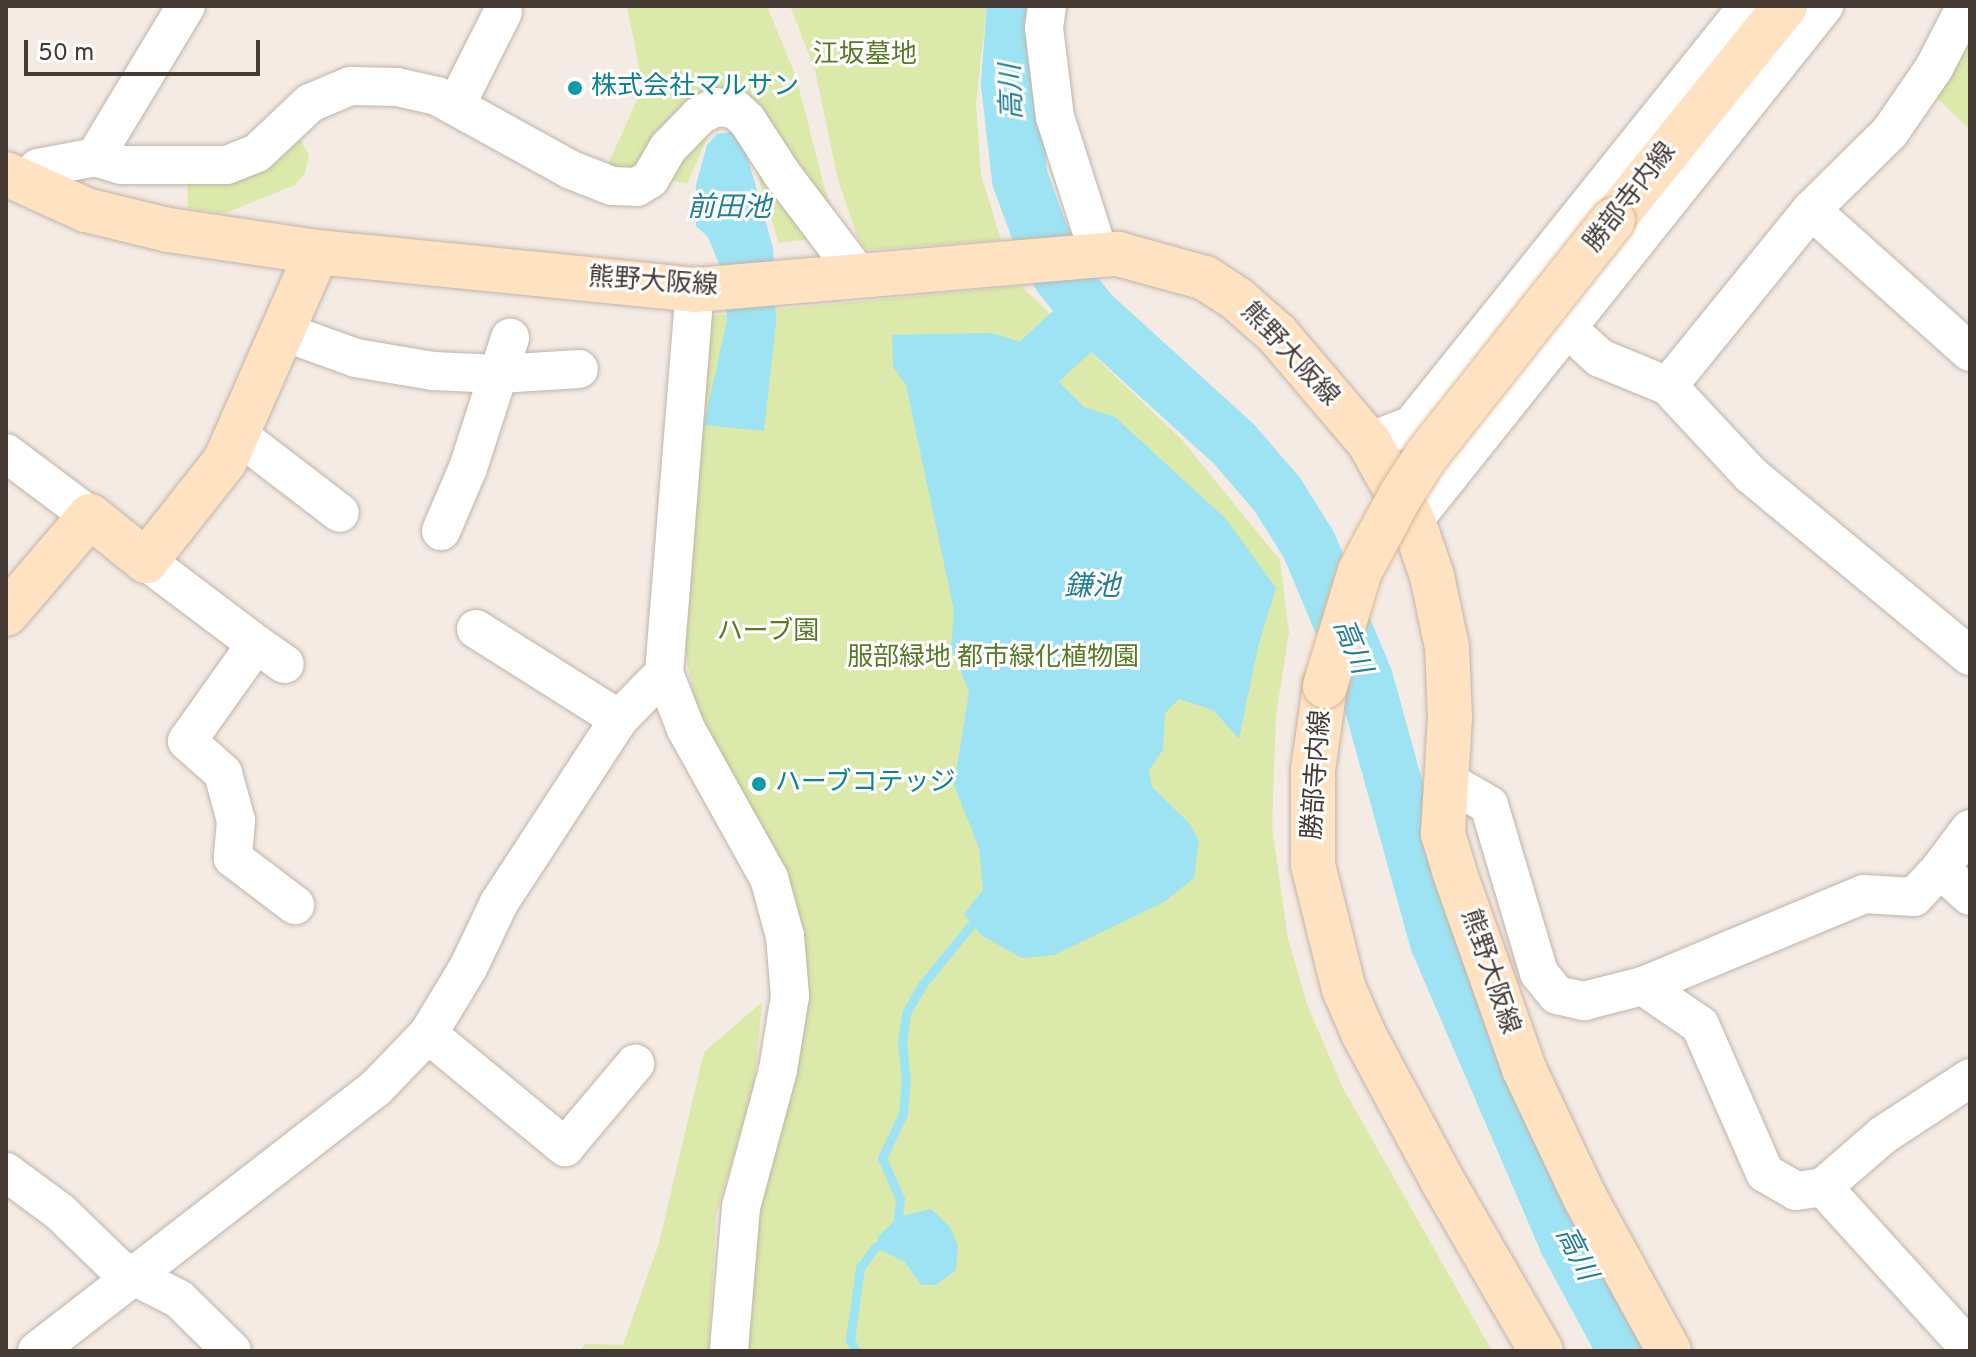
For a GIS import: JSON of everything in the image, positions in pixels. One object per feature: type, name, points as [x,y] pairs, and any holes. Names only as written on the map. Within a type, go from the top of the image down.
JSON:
[{"type":"main road","name":"勝部寺内線","points":[[1541,1351],[1442,1180],[1364,1035],[1344,989],[1313,865],[1313,770],[1325,686],[1360,571],[1426,456],[1785,6]]},
{"type":"main road","name":"熊野大阪線","points":[[15,179],[86,210],[168,230],[317,252],[702,290],[1090,254],[1169,266],[1205,278],[1236,298],[1277,334],[1369,442],[1413,521],[1432,576],[1447,647],[1450,718],[1443,834],[1524,1069],[1585,1198],[1669,1351]]},
{"type":"main road","points":[[6,614],[90,516],[146,561],[225,461],[317,252]]},
{"type":"street","points":[[95,157],[186,6]]},
{"type":"street","points":[[1047,6],[1044,28],[1055,117],[1090,254]]},
{"type":"street","points":[[1369,442],[1412,425],[1748,6]]},
{"type":"street","points":[[1413,521],[1824,6]]},
{"type":"street","points":[[1668,386],[1811,210],[1890,132],[1934,68],[1966,6]]},
{"type":"street","points":[[456,105],[503,12]]},
{"type":"street","points":[[15,179],[38,168],[95,157],[121,165],[227,165],[257,153],[310,103],[350,86],[397,87],[437,96],[571,170],[612,186],[637,187],[650,179],[668,148],[699,116],[715,107],[735,109],[747,120],[782,174],[860,277]]},
{"type":"street","points":[[1811,210],[1970,352]]},
{"type":"street","points":[[702,290],[664,673],[686,729],[769,878],[785,936],[790,996],[778,1070],[741,1207],[729,1351]]},
{"type":"street","points":[[1568,329],[1600,358],[1668,386],[1751,475],[1970,656]]},
{"type":"street","points":[[284,332],[356,358],[433,371],[499,374],[579,369]]},
{"type":"street","points":[[441,531],[453,462],[499,374],[510,338]]},
{"type":"street","points":[[238,435],[340,513]]},
{"type":"street","points":[[6,453],[90,516]]},
{"type":"street","points":[[146,561],[270,654],[187,741],[223,773],[236,821],[233,858],[295,905]]},
{"type":"street","points":[[476,629],[619,719]]},
{"type":"street","points":[[37,1351],[376,1088],[428,1034],[468,968],[499,903],[619,719],[664,673]]},
{"type":"street","points":[[1444,779],[1489,805],[1539,973],[1557,995],[1584,1001],[1643,986],[1864,894],[1914,897],[1970,829]]},
{"type":"street","points":[[1940,869],[1970,896]]},
{"type":"street","points":[[1643,986],[1700,1025],[1765,1173],[1796,1191],[1823,1187],[1883,1135],[1970,1078]]},
{"type":"street","points":[[428,1034],[565,1147],[635,1064]]},
{"type":"street","points":[[6,1172],[60,1212],[118,1268],[138,1275],[179,1299],[232,1351]]},
{"type":"street","points":[[1823,1187],[1970,1349]]},
{"type":"green space","points":[[627,6],[767,6],[796,77],[824,186],[841,235],[779,243],[746,139],[726,125],[710,131],[687,184],[608,164],[643,87]]},
{"type":"green space","name":"江坂墓地","points":[[790,6],[987,6],[976,103],[981,175],[1001,240],[866,250],[857,236],[838,180],[815,70]]},
{"type":"green space","points":[[1970,28],[1970,130],[1931,92]]},
{"type":"green space","points":[[297,133],[309,155],[305,173],[295,185],[223,214],[188,208],[187,178]]},
{"type":"green space","name":"服部緑地 都市緑化植物園","points":[[1021,286],[1182,440],[1280,560],[1289,632],[1276,715],[1272,827],[1288,939],[1308,1007],[1343,1088],[1492,1351],[739,1351],[757,1201],[805,999],[697,715],[683,637],[708,316]]},
{"type":"green space","points":[[762,1002],[754,1088],[716,1215],[709,1351],[579,1351],[586,1344],[623,1345],[659,1243],[704,1052]]},
{"type":"water","name":"前田池","points":[[732,132],[743,141],[773,248],[776,323],[764,431],[704,425],[727,320],[725,278],[708,237],[696,226],[696,185],[707,145],[717,134]]},
{"type":"water","name":"鎌池","points":[[991,333],[1018,341],[1084,407],[1115,417],[1226,519],[1276,588],[1258,647],[1239,739],[1213,710],[1179,699],[1165,713],[1163,750],[1149,770],[1152,787],[1190,824],[1199,841],[1194,878],[1164,902],[1054,955],[1022,958],[981,935],[964,914],[983,890],[979,848],[954,785],[969,692],[951,647],[954,611],[906,385],[893,367],[892,335]]},
{"type":"water","points":[[931,1209],[950,1227],[958,1246],[956,1270],[936,1285],[921,1285],[905,1262],[875,1247],[879,1236],[898,1217]]},
{"type":"waterway","name":"高川","points":[[1015,6],[1009,84],[1020,179],[1041,236],[1061,276],[1091,314],[1233,443],[1277,494],[1309,545],[1365,679],[1438,942],[1567,1242],[1626,1351]]},
{"type":"waterway","points":[[1040,361],[1091,314]]},
{"type":"waterway","points":[[898,1217],[900,1199],[882,1158],[903,1114],[906,1080],[902,1043],[906,1013],[922,985],[972,924]]},
{"type":"waterway","points":[[856,1351],[850,1340],[860,1268],[875,1247]]},
{"type":"place","name":"株式会社マルサン","points":[[575,88]]},
{"type":"place","name":"ハーブコテッジ","points":[[759,784]]},
{"type":"park label","name":"ハーブ園","points":[[768,633]]}]
